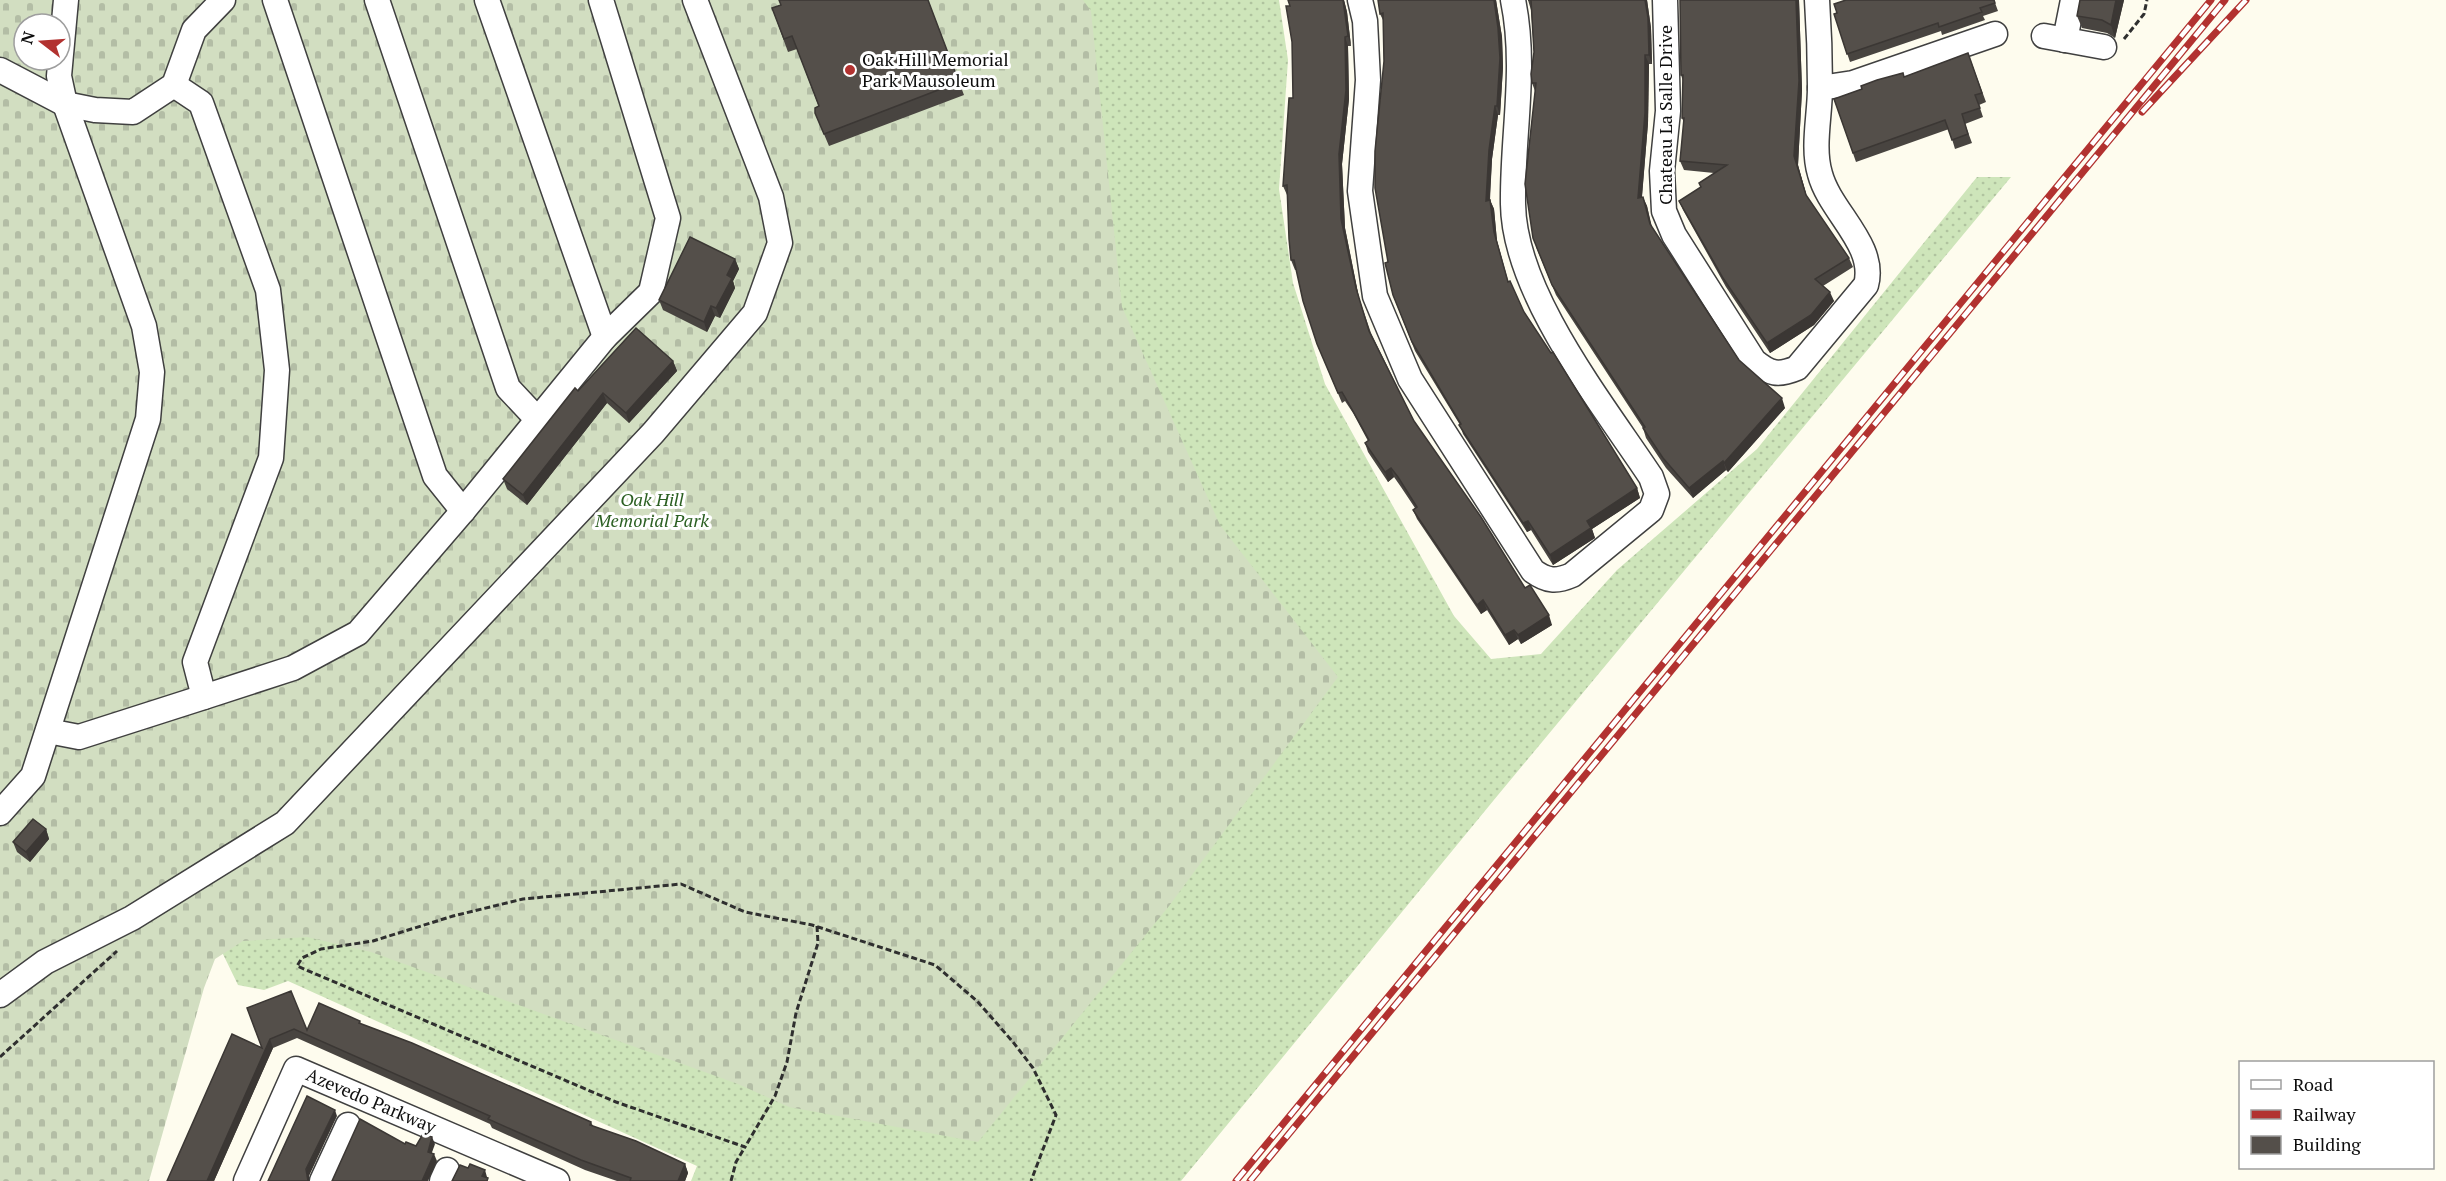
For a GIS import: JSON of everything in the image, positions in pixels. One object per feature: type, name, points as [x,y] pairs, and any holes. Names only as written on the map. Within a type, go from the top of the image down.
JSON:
[{"type":"street","points":[[0,813],[33,776],[148,419],[152,372],[144,326],[65,104],[59,76],[66,0]]},
{"type":"street","points":[[0,70],[65,104],[95,110],[134,112],[174,85],[194,30],[223,0]]},
{"type":"street","points":[[275,0],[435,476],[463,510]]},
{"type":"street","points":[[377,0],[508,388],[538,420]]},
{"type":"street","points":[[487,0],[605,337]]},
{"type":"street","points":[[48,731],[79,737],[293,668],[358,633],[463,510],[605,337],[651,292],[668,218],[601,0]]},
{"type":"street","points":[[0,995],[45,962],[132,918],[285,823],[653,433],[755,313],[780,243],[771,197],[695,0]]},
{"type":"street","points":[[1360,0],[1368,80],[1360,190],[1375,296],[1410,379],[1533,571],[1545,579],[1559,581],[1572,575],[1651,510],[1657,494],[1651,477],[1549,318],[1525,269],[1513,206],[1521,62],[1513,0]]},
{"type":"street","name":"Chateau La Salle Drive","points":[[1665,0],[1668,111],[1662,171],[1664,211],[1674,235],[1754,361],[1767,371],[1780,375],[1797,368],[1866,285],[1870,271],[1866,255],[1826,193],[1819,173],[1816,152],[1820,88],[1816,0]]},
{"type":"street","points":[[2073,0],[2055,38],[2104,47]]},
{"type":"street","points":[[1820,88],[1853,83],[1995,34]]},
{"type":"street","points":[[174,85],[201,103],[268,290],[277,370],[270,458],[195,662],[204,697]]},
{"type":"street","name":"Azevedo Parkway","points":[[246,1181],[296,1069],[524,1174]]},
{"type":"street","points":[[322,1181],[348,1125]]},
{"type":"street","points":[[524,1174],[556,1181]]},
{"type":"path","points":[[2104,47],[2106,44],[2117,46],[2144,14],[2147,0]]},
{"type":"path","points":[[744,1147],[616,1102],[297,966],[302,957],[321,949],[373,941],[453,916],[523,899],[681,884],[745,912],[817,926],[935,965],[977,1001],[1006,1034],[1033,1068],[1056,1115],[1031,1181]]},
{"type":"path","points":[[0,1057],[125,944],[132,918]]},
{"type":"path","points":[[731,1181],[736,1162],[775,1096],[787,1062],[796,1013],[818,944],[817,926]]},
{"type":"green space","name":"Oak Hill Memorial Park","points":[[0,0],[1083,0],[1091,11],[1122,307],[1220,525],[1338,677],[1169,906],[978,1142],[789,1107],[738,1084],[371,952],[307,937],[243,941],[215,959],[204,988],[149,1181],[0,1181]]},
{"type":"green space","points":[[938,0],[1279,0],[1288,60],[1279,189],[1293,283],[1325,384],[1454,616],[1491,659],[1541,654],[1617,570],[1757,449],[1977,177],[2011,177],[1181,1181],[691,1181],[697,1166],[288,981],[264,990],[238,985],[221,950]]},
{"type":"building","name":"Oak Hill Memorial Park Mausoleum","points":[[779,0],[928,0],[959,82],[824,134],[815,113],[815,108],[819,106],[792,36],[784,39],[772,8],[781,5]]},
{"type":"building","points":[[1288,0],[1343,0],[1348,36],[1345,37],[1346,90],[1339,154],[1341,219],[1356,288],[1369,331],[1414,421],[1481,517],[1525,588],[1530,585],[1549,615],[1518,635],[1514,630],[1505,635],[1483,600],[1477,605],[1413,510],[1417,507],[1398,477],[1391,468],[1385,472],[1365,443],[1369,440],[1342,392],[1338,393],[1317,344],[1303,301],[1294,260],[1291,260],[1287,185],[1283,186],[1289,98],[1293,98],[1292,42],[1286,6],[1290,6]]},
{"type":"building","points":[[1378,0],[1494,0],[1500,58],[1497,106],[1495,106],[1489,150],[1486,201],[1490,200],[1494,232],[1508,282],[1510,281],[1524,312],[1551,353],[1553,352],[1637,488],[1587,521],[1591,528],[1550,555],[1528,521],[1523,523],[1459,425],[1461,424],[1412,342],[1393,295],[1385,263],[1388,262],[1375,188],[1375,151],[1384,61],[1383,13],[1380,14]]},
{"type":"building","points":[[1531,0],[1645,0],[1649,55],[1645,55],[1645,113],[1638,198],[1643,197],[1650,224],[1739,360],[1782,398],[1724,463],[1723,461],[1689,488],[1663,458],[1552,285],[1533,238],[1525,184],[1536,83],[1532,83],[1531,74],[1534,52]]},
{"type":"building","points":[[1680,0],[1796,0],[1799,81],[1794,156],[1806,195],[1849,258],[1815,279],[1830,292],[1811,315],[1767,343],[1723,278],[1679,201],[1701,187],[1699,183],[1727,165],[1680,161],[1684,118],[1682,118]]},
{"type":"building","points":[[1846,0],[1994,0],[1995,3],[1980,8],[1982,12],[1939,27],[1938,23],[1847,54],[1834,14],[1837,13],[1834,4]]},
{"type":"building","points":[[2080,0],[2116,0],[2111,25],[2102,20],[2077,16]]},
{"type":"building","points":[[1968,53],[1982,93],[1975,95],[1980,108],[1962,114],[1968,134],[1952,140],[1945,120],[1853,153],[1834,99],[1862,89],[1861,86],[1877,80],[1903,73],[1904,77]]},
{"type":"building","points":[[690,237],[735,259],[727,275],[732,278],[716,308],[711,306],[704,322],[659,300]]},
{"type":"building","points":[[636,328],[673,361],[626,413],[603,393],[523,495],[503,479],[575,388],[578,391]]},
{"type":"building","points":[[33,819],[46,829],[26,852],[13,842]]},
{"type":"building","points":[[291,991],[307,1030],[319,1003],[360,1021],[359,1023],[412,1043],[591,1122],[590,1125],[636,1141],[685,1164],[678,1181],[630,1181],[631,1178],[581,1160],[488,1119],[490,1116],[294,1029],[270,1039],[207,1181],[167,1181],[232,1034],[262,1048],[247,1008]]},
{"type":"building","points":[[307,1096],[335,1110],[306,1169],[308,1181],[268,1181]]},
{"type":"building","points":[[360,1119],[405,1144],[406,1142],[416,1146],[423,1134],[432,1137],[428,1152],[434,1154],[422,1181],[332,1181]]},
{"type":"building","points":[[470,1164],[485,1170],[482,1176],[488,1178],[487,1181],[452,1181],[460,1165],[468,1168]]},
{"type":"railway","points":[[1236,1181],[2211,0]]},
{"type":"railway","points":[[1250,1181],[2225,0]]},
{"type":"railway","points":[[2142,112],[2246,0]]},
{"type":"place","name":"Oak Hill Memorial Park Mausoleum","points":[[850,70]]}]
